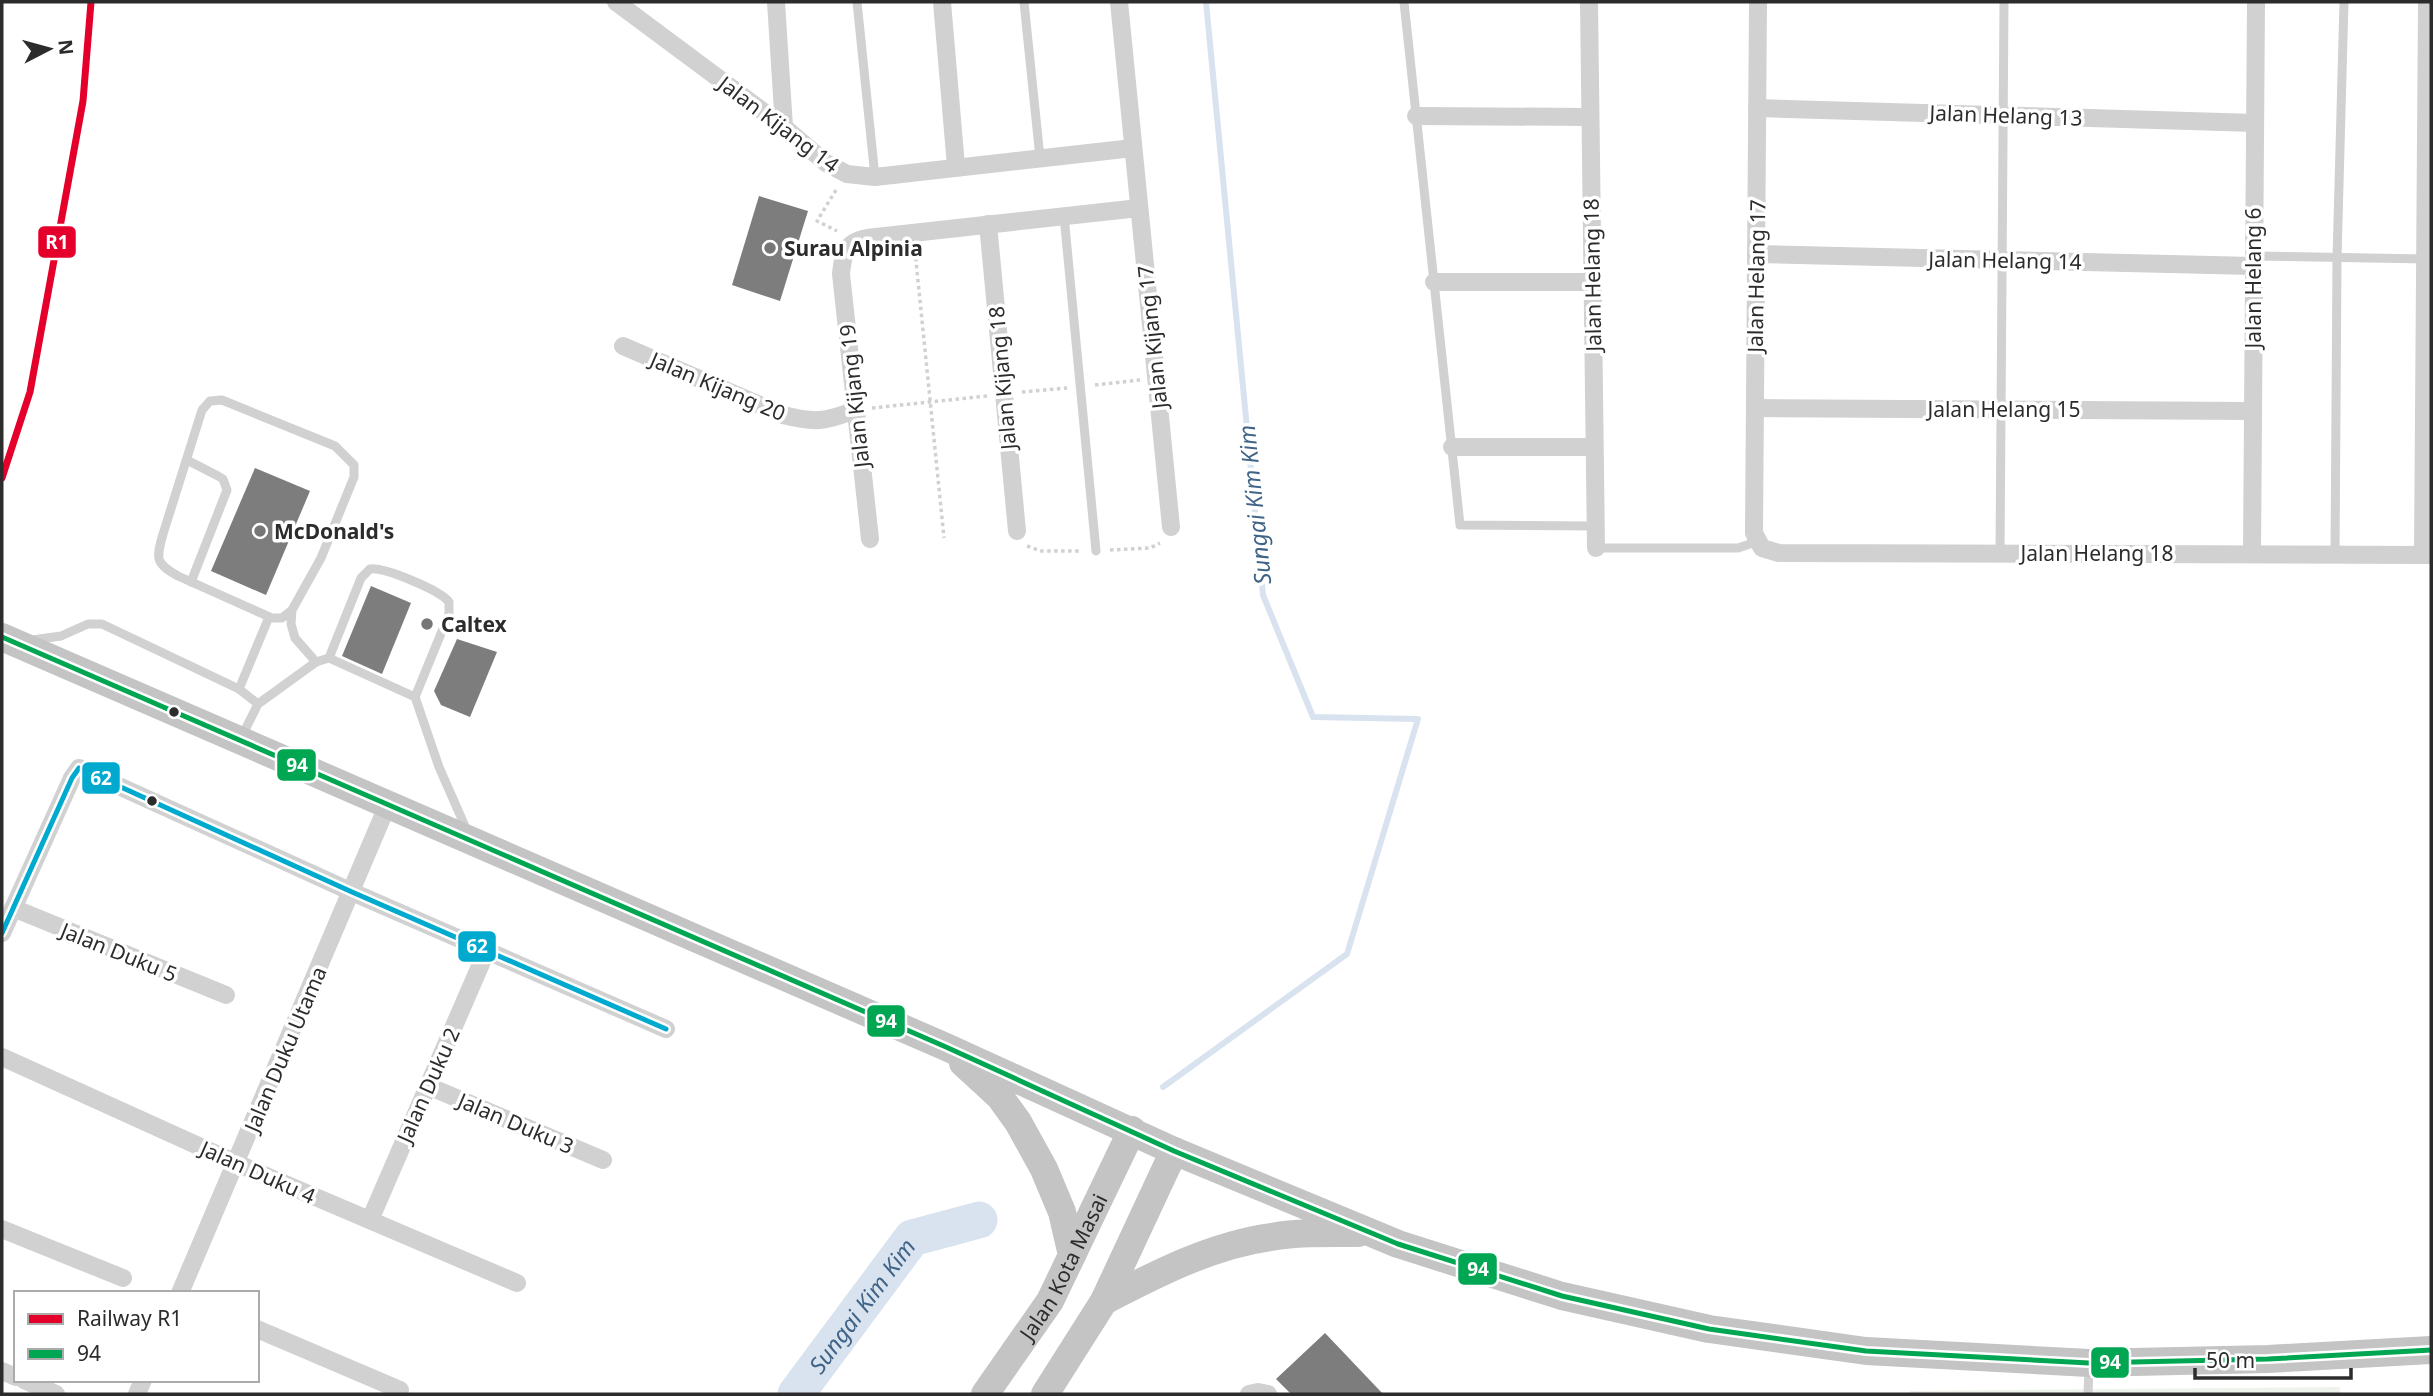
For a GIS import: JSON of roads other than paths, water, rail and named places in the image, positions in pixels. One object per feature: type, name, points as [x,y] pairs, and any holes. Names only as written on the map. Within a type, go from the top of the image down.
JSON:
[{"type":"main road","points":[[7,640],[946,1047],[1174,1151],[1398,1244],[1562,1296],[1709,1329],[1866,1351],[2089,1363],[2268,1359],[2431,1350]]},
{"type":"main road","points":[[946,1047],[1000,1097],[1018,1122],[1044,1169],[1062,1212],[1072,1255]]},
{"type":"main road","name":"Jalan Kota Masai","points":[[985,1394],[1050,1301],[1132,1130]]},
{"type":"main road","points":[[1045,1394],[1104,1301],[1174,1151]]},
{"type":"main road","points":[[1104,1301],[1148,1278],[1232,1245],[1269,1237],[1308,1233],[1371,1233]]},
{"type":"street","name":"Jalan Kijang 14","points":[[616,2],[784,127],[826,163],[847,174],[875,177],[1133,148]]},
{"type":"street","points":[[776,2],[784,127]]},
{"type":"street","points":[[942,2],[956,166]]},
{"type":"street","name":"Jalan Kijang 17","points":[[1119,2],[1171,527]]},
{"type":"street","name":"Jalan Helang 18","points":[[1589,2],[1596,548]]},
{"type":"street","name":"Jalan Helang 17","points":[[1758,2],[1754,533],[1760,544]]},
{"type":"street","name":"Jalan Helang 6","points":[[2252,553],[2256,2]]},
{"type":"street","points":[[2427,2],[2427,555]]},
{"type":"street","name":"Jalan Helang 13","points":[[1757,108],[2255,123]]},
{"type":"street","points":[[1416,116],[1590,117]]},
{"type":"street","points":[[988,225],[1139,208]]},
{"type":"street","name":"Jalan Kijang 19","points":[[870,539],[841,274],[844,253],[855,240],[988,225]]},
{"type":"street","name":"Jalan Kijang 18","points":[[988,225],[1017,531]]},
{"type":"street","name":"Jalan Helang 14","points":[[1756,254],[2004,260],[2253,261]]},
{"type":"street","points":[[1434,282],[1592,282]]},
{"type":"street","name":"Jalan Kijang 20","points":[[623,346],[783,415],[827,421],[855,410]]},
{"type":"street","name":"Jalan Helang 15","points":[[1755,408],[2253,411]]},
{"type":"street","points":[[1452,447],[1594,447]]},
{"type":"street","name":"Jalan Helang 18","points":[[1760,544],[1779,553],[2427,555]]},
{"type":"street","points":[[2,933],[69,784],[80,768],[352,892],[666,1029]]},
{"type":"street","name":"Jalan Duku Utama","points":[[181,1291],[388,804]]},
{"type":"street","name":"Jalan Duku 5","points":[[13,908],[226,995]]},
{"type":"street","name":"Jalan Duku 2","points":[[370,1220],[487,950]]},
{"type":"street","name":"Jalan Duku 4","points":[[2,1057],[236,1163],[517,1283]]},
{"type":"street","name":"Jalan Duku 3","points":[[428,1086],[603,1160]]},
{"type":"street","points":[[2,1229],[123,1279]]},
{"type":"street","points":[[259,1330],[400,1390]]},
{"type":"street","points":[[29,1382],[56,1394]]},
{"type":"street","points":[[1249,1394],[1268,1394]]},
{"type":"lane","points":[[857,2],[875,177]]},
{"type":"lane","points":[[1024,2],[1040,158]]},
{"type":"lane","points":[[1404,2],[1460,525],[1595,526]]},
{"type":"lane","points":[[2000,553],[2004,2]]},
{"type":"lane","points":[[2335,554],[2337,258],[2344,2]]},
{"type":"lane","points":[[1064,216],[1096,551]]},
{"type":"lane","points":[[2253,261],[2428,259]]},
{"type":"lane","points":[[216,399],[335,446],[350,460],[355,471],[354,477],[321,558],[292,610],[282,618],[269,617],[191,582],[166,569],[158,556],[205,405],[216,399]]},
{"type":"lane","points":[[187,460],[223,479],[227,490],[191,582]]},
{"type":"lane","points":[[1596,548],[1738,548],[1760,544]]},
{"type":"lane","points":[[329,658],[361,578],[370,569],[382,569],[440,594],[449,602],[449,614],[415,697],[439,767],[472,841]]},
{"type":"lane","points":[[292,610],[291,624],[295,638],[316,662]]},
{"type":"lane","points":[[239,689],[269,617]]},
{"type":"lane","points":[[7,640],[61,636],[88,624],[102,624],[239,689],[258,704]]},
{"type":"lane","points":[[241,740],[258,704],[316,662],[329,658],[415,697]]},
{"type":"lane","points":[[2088,1394],[2089,1363]]},
{"type":"waterway","name":"Sungai Kim Kim","points":[[1163,1087],[1347,954],[1418,719],[1313,717],[1263,595],[1206,2]]},
{"type":"waterway","name":"Sungai Kim Kim","points":[[796,1394],[912,1238],[979,1220]]},
{"type":"rail line","name":"R1","points":[[2,478],[30,392],[83,101],[91,2]]},
{"type":"place","name":"Surau Alpinia","points":[[770,248]]},
{"type":"place","name":"McDonald's","points":[[260,531]]},
{"type":"place","name":"Caltex","points":[[427,624]]}]
